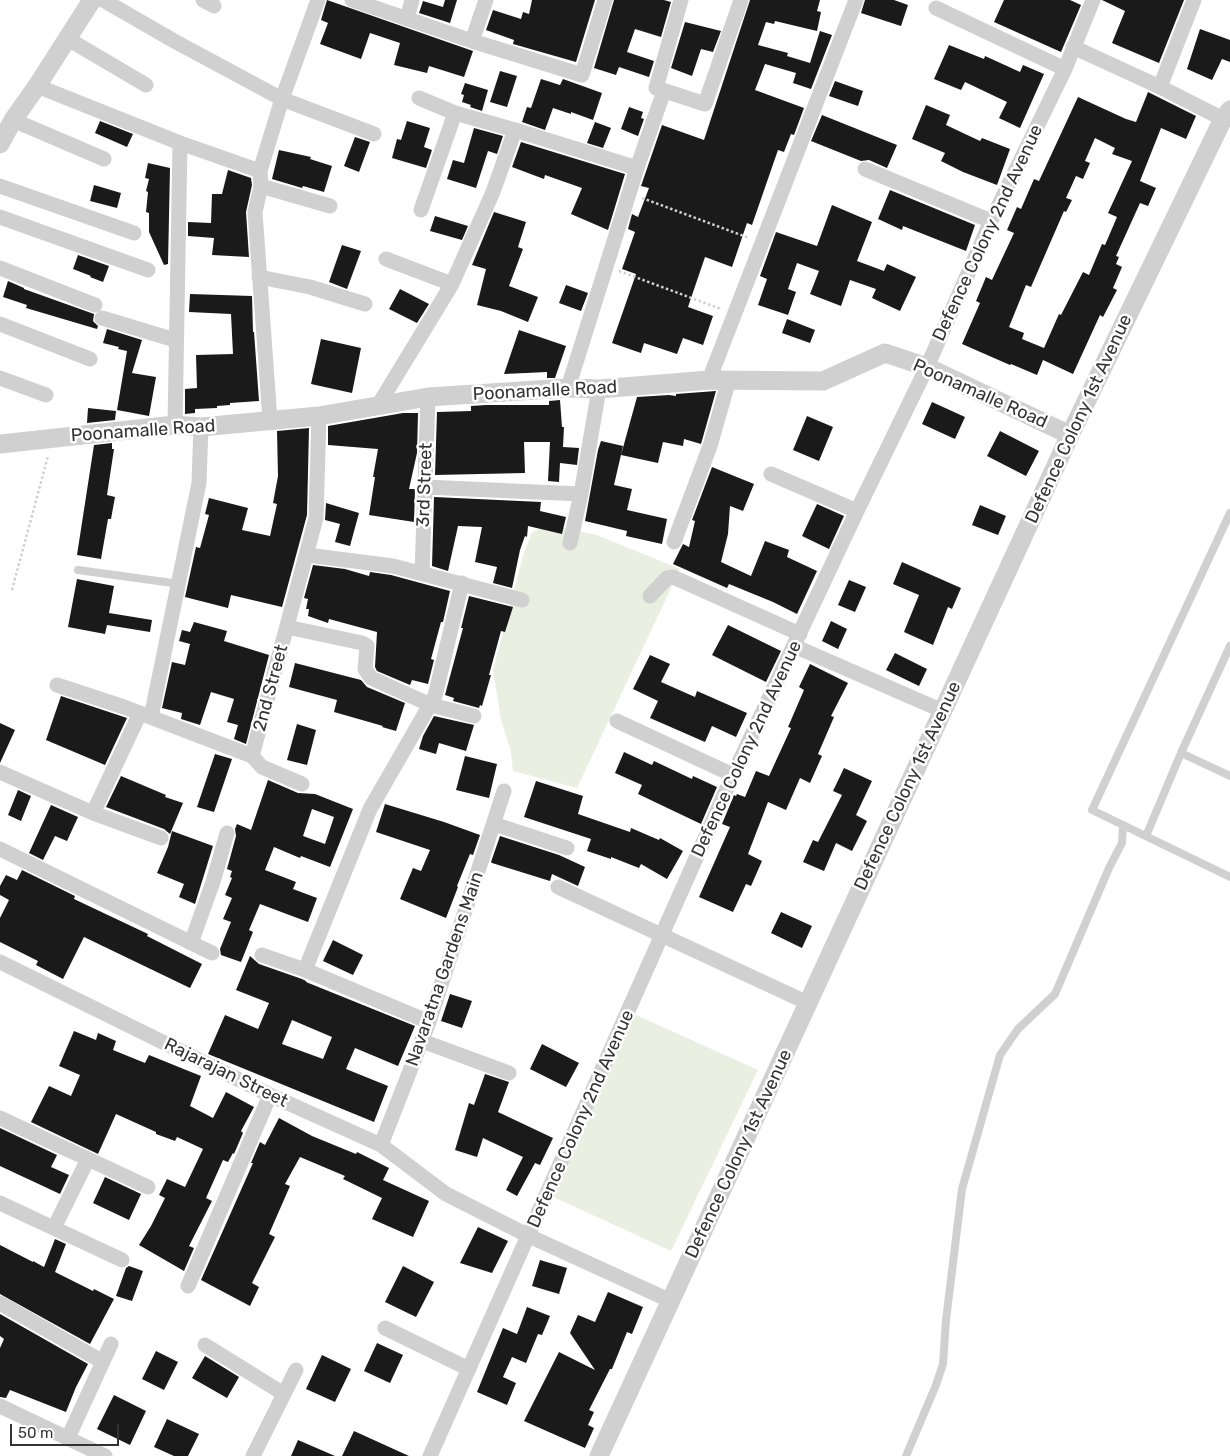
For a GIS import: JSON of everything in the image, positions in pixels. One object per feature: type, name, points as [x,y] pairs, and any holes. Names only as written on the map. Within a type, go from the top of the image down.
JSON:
[{"type":"street","points":[[0,144],[13,120],[38,86],[92,0]]},
{"type":"street","points":[[104,0],[176,42],[282,99],[374,134]]},
{"type":"street","points":[[270,420],[254,212],[282,99],[318,0]]},
{"type":"street","points":[[352,0],[472,41],[582,75],[605,0]]},
{"type":"street","points":[[407,19],[412,0]]},
{"type":"street","points":[[472,41],[486,0]]},
{"type":"street","points":[[681,0],[656,88],[705,104],[741,0]]},
{"type":"street","points":[[709,380],[856,0]]},
{"type":"street","name":"Defence Colony 2nd Avenue","points":[[430,1456],[733,774],[927,366],[991,221],[1065,69],[1092,0]]},
{"type":"street","points":[[1160,87],[1194,0]]},
{"type":"street","points":[[936,8],[1065,69]]},
{"type":"street","points":[[68,39],[146,85]]},
{"type":"street","points":[[1073,47],[1228,116]]},
{"type":"street","points":[[38,86],[330,206]]},
{"type":"street","points":[[568,388],[637,168],[664,91]]},
{"type":"street","points":[[418,98],[454,113],[637,168]]},
{"type":"street","points":[[421,210],[454,113]]},
{"type":"street","name":"Defence Colony 1st Avenue","points":[[600,1456],[1070,435],[1228,116]]},
{"type":"street","points":[[13,120],[104,159]]},
{"type":"street","points":[[379,404],[452,284],[493,192],[515,130]]},
{"type":"street","points":[[174,425],[180,143]]},
{"type":"street","points":[[865,169],[991,221]]},
{"type":"street","points":[[0,186],[134,233]]},
{"type":"street","points":[[0,217],[148,270]]},
{"type":"street","points":[[386,260],[452,284]]},
{"type":"street","points":[[0,268],[99,312],[175,340]]},
{"type":"street","points":[[259,277],[310,287],[366,304]]},
{"type":"street","points":[[0,324],[90,359]]},
{"type":"street","name":"Poonamalle Road","points":[[0,444],[174,425],[201,427],[319,416],[379,404],[428,397],[709,380],[823,381],[885,354],[927,366],[1070,435]]},
{"type":"street","points":[[0,378],[46,395]]},
{"type":"street","points":[[674,542],[710,446],[729,380]]},
{"type":"street","points":[[570,543],[581,494],[599,388]]},
{"type":"street","name":"3rd Street","points":[[422,574],[428,397]]},
{"type":"street","name":"2nd Street","points":[[57,684],[146,715],[252,756],[316,518],[319,416]]},
{"type":"street","points":[[93,812],[146,715],[180,584],[199,483],[201,427]]},
{"type":"street","points":[[771,474],[857,511]]},
{"type":"street","points":[[425,488],[581,494]]},
{"type":"street","points":[[307,555],[393,566],[522,600]]},
{"type":"street","points":[[650,596],[667,578],[678,578],[797,640],[942,711]]},
{"type":"street","points":[[305,970],[370,809],[435,696],[462,583]]},
{"type":"street","points":[[287,627],[362,643],[367,646],[365,669],[371,678],[431,705],[474,716]]},
{"type":"street","points":[[617,721],[733,774]]},
{"type":"street","points":[[252,756],[262,767],[302,784]]},
{"type":"street","points":[[0,772],[93,812],[161,838]]},
{"type":"street","name":"Navaratna Gardens Main","points":[[381,1145],[429,1022],[504,791]]},
{"type":"street","points":[[494,824],[568,848]]},
{"type":"street","points":[[191,943],[213,882],[227,833]]},
{"type":"street","points":[[0,849],[212,953]]},
{"type":"street","points":[[558,887],[808,1003]]},
{"type":"street","points":[[262,955],[305,970],[429,1022]]},
{"type":"street","name":"Rajarajan Street","points":[[0,962],[270,1096],[381,1145],[446,1194],[529,1236],[671,1301]]},
{"type":"street","points":[[422,1042],[509,1073]]},
{"type":"street","points":[[188,1286],[270,1096]]},
{"type":"street","points":[[0,1118],[148,1187]]},
{"type":"street","points":[[54,1228],[88,1159]]},
{"type":"street","points":[[0,1203],[122,1260]]},
{"type":"street","points":[[0,1303],[103,1362]]},
{"type":"street","points":[[385,1328],[469,1369]]},
{"type":"street","points":[[68,1438],[111,1344]]},
{"type":"street","points":[[205,1345],[284,1394]]},
{"type":"street","points":[[253,1456],[296,1370]]},
{"type":"street","points":[[0,1406],[105,1456]]},
{"type":"lane","points":[[1230,513],[1092,810],[1230,877]]},
{"type":"lane","points":[[78,570],[180,584]]},
{"type":"lane","points":[[1146,836],[1180,753],[1230,646]]},
{"type":"lane","points":[[1180,753],[1230,776]]},
{"type":"lane","points":[[906,1456],[943,1364],[946,1320],[962,1189],[1000,1055],[1018,1029],[1055,994],[1109,868],[1122,843],[1122,825]]},
{"type":"path","points":[[629,194],[762,243]]},
{"type":"path","points":[[606,266],[735,314]]},
{"type":"path","points":[[12,590],[53,438]]},
{"type":"green space","points":[[551,525],[597,535],[680,569],[577,788],[513,771],[511,752],[501,720],[493,670],[523,556],[532,532]]},
{"type":"green space","points":[[634,1014],[758,1070],[671,1251],[551,1196]]},
{"type":"building","points":[[327,0],[473,51],[464,77],[429,66],[427,73],[394,65],[400,43],[370,33],[361,59],[320,44],[328,23],[321,20]]},
{"type":"building","points":[[445,0],[457,0],[450,23],[419,13],[423,1],[443,7]]},
{"type":"building","points":[[532,0],[595,0],[576,62],[513,44],[514,40],[486,30],[493,10],[521,19],[523,12],[529,14]]},
{"type":"building","points":[[614,0],[664,0],[671,2],[661,37],[635,29],[627,52],[654,61],[649,77],[619,67],[616,75],[594,68]]},
{"type":"building","points":[[750,0],[820,0],[817,11],[821,12],[817,31],[775,21],[774,24],[766,22],[758,45],[788,53],[787,56],[810,63],[820,31],[832,35],[811,89],[793,83],[796,73],[765,64],[755,90],[804,108],[794,135],[791,134],[784,152],[778,150],[752,225],[747,223],[732,267],[705,257],[688,307],[713,316],[703,345],[683,338],[677,354],[644,343],[641,353],[612,343],[636,274],[622,269],[635,232],[628,229],[632,214],[638,217],[649,188],[641,186],[662,125],[704,140]]},
{"type":"building","points":[[865,0],[894,0],[908,5],[901,26],[861,13]]},
{"type":"building","points":[[1004,0],[1070,0],[1081,5],[1061,52],[994,22]]},
{"type":"building","points":[[1102,0],[1184,0],[1159,63],[1112,43],[1125,11]]},
{"type":"building","points":[[685,22],[721,31],[713,52],[701,49],[692,76],[671,68]]},
{"type":"building","points":[[1200,29],[1230,40],[1230,62],[1222,59],[1212,80],[1187,69]]},
{"type":"building","points":[[949,45],[984,59],[985,56],[1020,72],[1023,65],[1044,74],[1020,128],[999,118],[1007,102],[965,82],[961,90],[934,79]]},
{"type":"building","points":[[500,71],[517,76],[507,107],[490,102]]},
{"type":"building","points":[[541,79],[560,85],[563,79],[602,93],[593,120],[553,108],[545,130],[522,122],[527,107],[531,108]]},
{"type":"building","points":[[835,81],[863,91],[858,106],[829,96]]},
{"type":"building","points":[[465,83],[488,90],[482,111],[462,102],[464,95],[461,94]]},
{"type":"building","points":[[1148,92],[1196,116],[1186,139],[1161,128],[1140,181],[1156,188],[1148,206],[1140,203],[1116,256],[1119,257],[1116,264],[1122,267],[1113,288],[1117,290],[1103,317],[1100,315],[1073,374],[1043,360],[1037,375],[962,344],[980,303],[976,301],[986,277],[992,280],[1014,233],[1007,230],[1017,207],[1021,209],[1034,179],[1039,181],[1078,97],[1136,122]],"holes":[[[1095,138],[1115,148],[1112,154],[1132,161],[1108,213],[1117,217],[1105,245],[1102,244],[1089,275],[1083,272],[1061,315],[1059,314],[1044,348],[1022,339],[1024,333],[1009,327],[1026,285],[1031,287],[1064,211],[1066,212],[1072,200],[1066,198],[1076,176],[1083,179],[1090,163],[1085,161]]]},
{"type":"building","points":[[926,105],[950,115],[946,125],[980,141],[982,138],[1010,149],[997,185],[941,161],[945,153],[912,139]]},
{"type":"building","points":[[629,107],[643,112],[641,118],[644,119],[638,136],[621,129]]},
{"type":"building","points":[[822,115],[897,145],[887,168],[869,160],[861,161],[811,141]]},
{"type":"building","points":[[100,121],[133,134],[127,147],[95,133]]},
{"type":"building","points":[[407,121],[430,128],[424,147],[432,150],[426,168],[392,158],[397,139],[401,140]]},
{"type":"building","points":[[595,122],[611,128],[603,148],[587,143]]},
{"type":"building","points":[[474,128],[503,136],[497,154],[488,151],[476,188],[447,179],[453,160],[464,163]]},
{"type":"building","points":[[355,137],[370,142],[359,172],[344,166]]},
{"type":"building","points":[[521,142],[625,174],[608,230],[571,214],[582,188],[545,175],[544,179],[512,167]]},
{"type":"building","points":[[279,150],[311,157],[310,159],[332,166],[324,192],[272,179]]},
{"type":"building","points":[[148,163],[170,168],[168,264],[164,265],[149,232],[149,213],[146,212],[148,192],[146,191],[149,179],[145,178]]},
{"type":"building","points":[[228,170],[251,178],[252,185],[246,212],[249,257],[212,255],[214,238],[188,236],[188,222],[211,223],[212,194],[222,194]]},
{"type":"building","points":[[94,185],[121,193],[117,208],[90,201]]},
{"type":"building","points":[[890,190],[975,225],[966,251],[903,226],[902,230],[878,219]]},
{"type":"building","points":[[832,205],[872,222],[857,261],[884,271],[887,264],[916,277],[900,311],[872,298],[876,289],[850,280],[841,306],[810,294],[819,271],[797,263],[788,289],[796,292],[788,315],[758,305],[767,279],[760,276],[776,232],[817,246]]},
{"type":"building","points":[[494,212],[526,222],[518,247],[523,249],[509,286],[538,297],[528,322],[501,311],[477,305],[486,269],[472,265]]},
{"type":"building","points":[[435,216],[468,226],[462,240],[430,231]]},
{"type":"building","points":[[342,245],[361,251],[347,289],[329,282]]},
{"type":"building","points":[[78,255],[109,266],[103,282],[73,269]]},
{"type":"building","points":[[8,281],[24,289],[94,314],[93,321],[98,326],[97,329],[26,308],[27,305],[3,297]]},
{"type":"building","points":[[566,285],[588,293],[581,311],[559,303]]},
{"type":"building","points":[[400,289],[429,304],[417,323],[389,309]]},
{"type":"building","points":[[190,294],[252,296],[259,401],[230,403],[230,405],[217,406],[217,408],[195,409],[195,413],[185,414],[185,389],[197,388],[196,355],[233,354],[231,314],[189,312]]},
{"type":"building","points":[[787,319],[815,330],[810,343],[782,333]]},
{"type":"building","points":[[107,329],[142,340],[132,373],[156,377],[149,416],[117,410],[127,351],[103,343]]},
{"type":"building","points":[[519,330],[566,346],[555,378],[547,378],[547,372],[504,374]]},
{"type":"building","points":[[321,339],[361,348],[352,393],[311,384]]},
{"type":"building","points":[[716,391],[701,444],[684,439],[683,446],[663,442],[658,463],[621,455],[637,397],[676,396],[676,394]]},
{"type":"building","points":[[560,400],[562,427],[564,427],[563,447],[579,448],[577,465],[560,463],[559,482],[548,481],[550,442],[524,442],[525,473],[435,475],[437,412],[471,411],[471,406],[486,405],[549,405],[549,401]]},
{"type":"building","points":[[932,402],[965,417],[955,439],[922,424]]},
{"type":"building","points":[[88,408],[116,411],[115,420],[87,423]]},
{"type":"building","points":[[403,413],[418,413],[417,453],[409,489],[415,489],[414,522],[369,515],[378,449],[328,445],[328,426]]},
{"type":"building","points":[[807,416],[833,427],[819,461],[793,450]]},
{"type":"building","points":[[309,428],[307,515],[282,607],[231,595],[228,608],[185,597],[196,547],[200,548],[209,515],[205,514],[209,498],[248,508],[242,530],[270,536],[277,504],[273,503],[278,476],[277,431]]},
{"type":"building","points":[[1000,431],[1039,451],[1026,476],[987,456]]},
{"type":"building","points":[[601,441],[623,446],[614,485],[632,489],[627,510],[667,519],[662,544],[626,536],[627,531],[585,521]]},
{"type":"building","points":[[112,443],[112,449],[114,449],[107,495],[115,497],[111,519],[108,519],[101,559],[77,555],[94,445]]},
{"type":"building","points":[[712,467],[754,484],[743,511],[730,506],[728,534],[721,562],[751,576],[765,541],[789,550],[787,557],[817,571],[797,614],[729,584],[727,588],[673,564],[683,544],[689,547],[695,521],[692,520]]},
{"type":"building","points":[[434,497],[541,502],[540,511],[566,517],[562,534],[528,526],[527,537],[525,536],[520,550],[512,588],[493,583],[497,567],[475,562],[482,527],[458,526],[448,571],[432,566]]},
{"type":"building","points":[[326,503],[359,513],[350,546],[335,542],[340,524],[325,520]]},
{"type":"building","points":[[817,504],[844,516],[829,549],[802,536]]},
{"type":"building","points":[[980,505],[1006,516],[998,535],[972,525]]},
{"type":"building","points":[[902,562],[961,588],[952,609],[948,607],[933,645],[904,632],[919,595],[893,584]]},
{"type":"building","points":[[313,565],[345,569],[369,576],[370,572],[391,575],[450,591],[443,622],[441,622],[431,659],[434,660],[428,684],[412,680],[410,685],[377,671],[375,667],[377,632],[329,619],[328,623],[308,616],[309,609],[306,609],[308,599],[304,598]]},
{"type":"building","points":[[77,579],[114,586],[109,613],[152,620],[150,632],[107,625],[105,634],[68,627]]},
{"type":"building","points":[[849,580],[866,587],[855,612],[838,605]]},
{"type":"building","points":[[469,596],[513,607],[505,632],[501,631],[489,675],[491,675],[482,706],[480,705],[479,708],[453,701],[454,698],[445,695],[463,628],[461,628]]},
{"type":"building","points":[[831,621],[847,629],[838,649],[822,641]]},
{"type":"building","points":[[194,622],[227,631],[224,641],[269,655],[246,744],[234,739],[238,725],[227,722],[234,699],[211,692],[200,725],[181,719],[182,713],[162,708],[172,662],[185,665],[190,644],[179,641],[182,630],[190,632]]},
{"type":"building","points":[[728,625],[781,651],[766,682],[712,655]]},
{"type":"building","points":[[895,653],[927,669],[919,686],[886,670]]},
{"type":"building","points":[[650,655],[670,664],[661,682],[695,697],[697,691],[747,713],[736,737],[712,726],[705,742],[650,718],[658,701],[633,689]]},
{"type":"building","points":[[295,663],[361,680],[367,687],[405,703],[396,731],[334,712],[337,700],[289,687]]},
{"type":"building","points":[[810,664],[848,683],[831,716],[834,717],[818,754],[822,756],[810,783],[800,778],[786,810],[768,802],[748,854],[762,861],[751,886],[746,884],[733,912],[699,897],[730,827],[722,824],[734,795],[736,796],[737,794],[745,797],[756,771],[769,776],[791,728],[788,727],[804,690],[799,687]]},
{"type":"building","points":[[61,696],[127,718],[105,765],[46,740]]},
{"type":"building","points":[[434,716],[474,725],[466,751],[439,743],[436,754],[419,749],[423,736]]},
{"type":"building","points":[[0,723],[15,730],[0,763]]},
{"type":"building","points":[[297,724],[316,730],[307,765],[287,760]]},
{"type":"building","points":[[624,752],[652,765],[654,761],[692,779],[693,776],[717,787],[701,824],[638,794],[642,785],[615,773]]},
{"type":"building","points":[[215,754],[232,759],[214,812],[197,807]]},
{"type":"building","points":[[465,756],[497,764],[489,798],[456,790]]},
{"type":"building","points":[[844,768],[872,781],[856,815],[867,821],[852,851],[836,843],[824,871],[803,862],[813,840],[818,842],[842,795],[833,791]]},
{"type":"building","points":[[121,776],[166,795],[165,797],[183,803],[170,834],[164,829],[106,807]]},
{"type":"building","points":[[268,780],[298,793],[315,794],[353,809],[330,867],[301,856],[300,858],[274,847],[265,870],[296,882],[293,889],[317,898],[308,922],[260,904],[249,930],[253,932],[241,962],[221,955],[220,949],[231,922],[223,919],[232,898],[225,895],[232,878],[230,877],[232,871],[227,869],[236,836],[235,829],[237,824],[251,830]],"holes":[[[312,809],[334,817],[325,844],[303,836]]]},
{"type":"building","points":[[536,781],[583,796],[578,814],[630,832],[631,828],[659,840],[660,838],[683,851],[667,879],[641,864],[639,868],[611,857],[611,859],[587,851],[591,839],[524,817]]},
{"type":"building","points":[[18,790],[31,796],[21,821],[8,815]]},
{"type":"building","points":[[385,804],[480,835],[473,855],[470,854],[446,918],[400,899],[413,868],[421,871],[430,850],[376,832]]},
{"type":"building","points":[[51,805],[78,817],[67,841],[55,836],[43,860],[29,853]]},
{"type":"building","points":[[172,831],[213,846],[195,904],[179,897],[184,884],[157,873],[168,847]]},
{"type":"building","points":[[500,836],[559,855],[585,867],[578,886],[552,874],[550,881],[492,863]]},
{"type":"building","points":[[22,870],[75,896],[74,899],[148,934],[147,936],[202,964],[190,988],[84,937],[63,979],[36,965],[38,961],[0,942],[0,918],[9,900],[0,895],[0,886],[6,875],[17,880]]},
{"type":"building","points":[[781,912],[812,926],[802,948],[771,933]]},
{"type":"building","points":[[333,940],[363,955],[353,975],[323,961]]},
{"type":"building","points":[[250,956],[259,964],[302,979],[415,1026],[398,1066],[355,1048],[346,1069],[388,1086],[374,1122],[208,1054],[225,1015],[258,1029],[269,1003],[236,990]],"holes":[[[292,1020],[332,1037],[323,1059],[282,1044]]]},
{"type":"building","points":[[450,994],[472,1001],[462,1028],[441,1021]]},
{"type":"building","points":[[74,1031],[96,1040],[98,1033],[116,1041],[113,1050],[145,1063],[149,1055],[201,1076],[190,1106],[213,1118],[226,1092],[254,1107],[241,1131],[243,1133],[234,1154],[228,1162],[223,1160],[206,1198],[212,1201],[189,1246],[194,1248],[184,1271],[139,1245],[165,1198],[159,1195],[167,1179],[185,1187],[203,1149],[177,1137],[175,1141],[156,1134],[156,1132],[116,1114],[98,1154],[31,1122],[49,1086],[71,1096],[80,1075],[59,1066]]},
{"type":"building","points":[[542,1044],[579,1063],[566,1087],[530,1069]]},
{"type":"building","points":[[485,1074],[509,1082],[498,1112],[553,1138],[540,1165],[535,1163],[517,1196],[506,1190],[523,1157],[483,1138],[477,1157],[455,1150],[469,1103],[474,1105]]},
{"type":"building","points":[[279,1118],[312,1136],[356,1154],[357,1152],[389,1168],[383,1180],[429,1201],[413,1237],[372,1219],[382,1198],[343,1179],[345,1176],[300,1157],[285,1184],[290,1186],[269,1234],[275,1237],[252,1283],[259,1287],[250,1306],[201,1280],[253,1163],[251,1163],[260,1142],[265,1145]]},
{"type":"building","points":[[0,1128],[57,1155],[51,1167],[69,1175],[60,1194],[0,1166]]},
{"type":"building","points":[[105,1177],[141,1194],[129,1220],[93,1203]]},
{"type":"building","points":[[478,1227],[508,1241],[492,1273],[460,1263]]},
{"type":"building","points":[[55,1239],[66,1244],[55,1272],[114,1299],[90,1344],[0,1294],[0,1245],[44,1267]]},
{"type":"building","points":[[540,1260],[567,1268],[559,1294],[532,1286]]},
{"type":"building","points":[[129,1266],[143,1271],[132,1301],[116,1296],[126,1268]]},
{"type":"building","points":[[403,1266],[434,1282],[416,1317],[385,1302]]},
{"type":"building","points":[[608,1292],[643,1307],[632,1334],[627,1332],[612,1369],[610,1369],[589,1410],[594,1412],[588,1425],[594,1428],[585,1448],[524,1421],[559,1352],[595,1370],[570,1333],[578,1315],[595,1322]]},
{"type":"building","points":[[527,1307],[550,1316],[542,1335],[538,1334],[526,1363],[512,1357],[503,1377],[516,1383],[507,1405],[477,1392],[503,1328],[517,1334]]},
{"type":"building","points":[[0,1314],[88,1364],[66,1412],[10,1390],[6,1398],[0,1397],[0,1348],[4,1339],[0,1336]]},
{"type":"building","points":[[377,1343],[403,1355],[390,1383],[364,1371]]},
{"type":"building","points":[[156,1351],[178,1362],[164,1390],[142,1379]]},
{"type":"building","points":[[322,1355],[351,1369],[335,1402],[306,1389]]},
{"type":"building","points":[[205,1356],[239,1377],[227,1398],[192,1378]]},
{"type":"building","points":[[114,1395],[146,1411],[130,1445],[97,1429]]},
{"type":"building","points":[[167,1419],[199,1434],[188,1456],[174,1456],[154,1447]]},
{"type":"building","points":[[354,1431],[409,1456],[342,1456]]},
{"type":"building","points":[[298,1440],[335,1456],[291,1456]]}]
